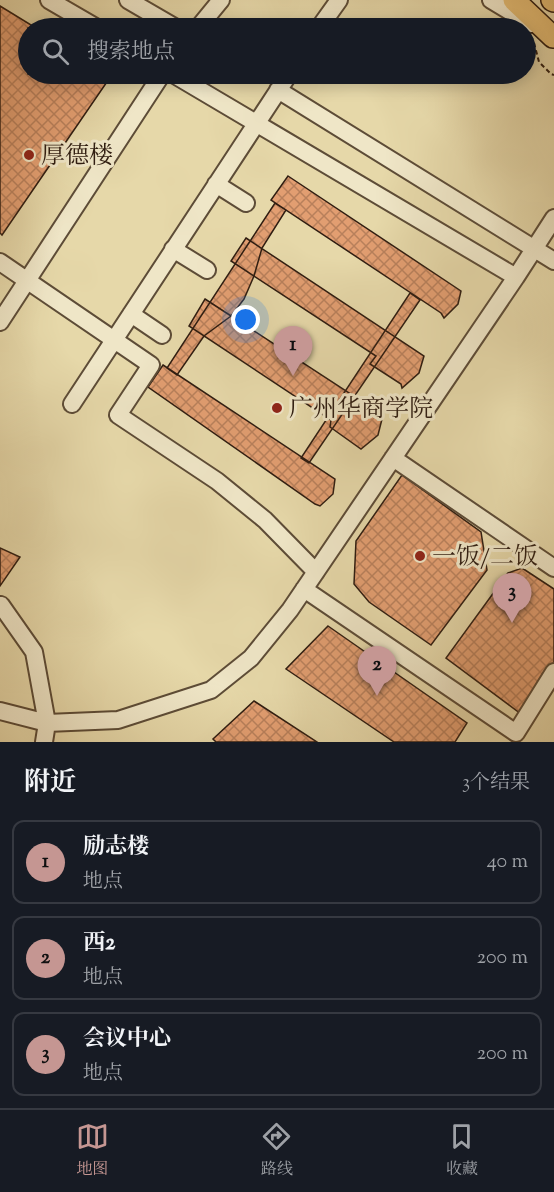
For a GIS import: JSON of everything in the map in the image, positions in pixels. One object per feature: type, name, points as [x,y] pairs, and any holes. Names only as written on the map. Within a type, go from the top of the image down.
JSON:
[{"type":"main road","points":[[514,0],[529,18]]},
{"type":"main road","points":[[536,26],[547,39]]},
{"type":"street","points":[[49,0],[80,18]]},
{"type":"street","points":[[128,0],[159,18]]},
{"type":"street","points":[[206,18],[221,0]]},
{"type":"street","points":[[326,18],[339,0]]},
{"type":"street","points":[[491,0],[517,18]]},
{"type":"street","points":[[0,322],[155,84]]},
{"type":"street","points":[[189,84],[516,277]]},
{"type":"street","points":[[72,404],[282,84]]},
{"type":"street","points":[[278,90],[554,261]]},
{"type":"street","points":[[216,184],[246,203]]},
{"type":"street","points":[[0,711],[47,723],[118,720],[211,690],[251,658],[290,610],[554,219]]},
{"type":"street","points":[[173,249],[207,270]]},
{"type":"street","points":[[0,262],[151,364],[118,415],[217,481],[265,520],[316,572]]},
{"type":"street","points":[[131,314],[162,335]]},
{"type":"street","points":[[393,458],[554,568]]},
{"type":"street","points":[[304,589],[516,733],[554,672]]},
{"type":"street","points":[[1,605],[34,652],[47,723],[44,742]]},
{"type":"path","points":[[547,39],[539,62],[554,75]]},
{"type":"building","name":"厚德楼","points":[[0,6],[20,18],[18,84],[106,84],[2,235],[0,233]]},
{"type":"building","points":[[288,176],[461,291],[458,304],[444,318],[441,313],[271,200]]},
{"type":"building","points":[[275,203],[286,210],[262,248],[244,299],[231,316],[204,336],[177,375],[167,368]]},
{"type":"building","points":[[246,238],[424,356],[419,373],[402,388],[401,384],[370,364],[376,356],[231,261]]},
{"type":"building","points":[[410,293],[420,300],[309,463],[301,458]]},
{"type":"building","points":[[205,299],[383,415],[378,435],[361,449],[330,427],[331,420],[189,326]]},
{"type":"building","points":[[163,365],[335,479],[333,494],[320,506],[315,504],[148,387]]},
{"type":"building","name":"一饭/二饭","points":[[402,475],[481,532],[487,570],[431,645],[369,602],[354,584],[356,541]]},
{"type":"building","points":[[0,548],[20,557],[0,586]]},
{"type":"building","points":[[522,568],[554,589],[554,667],[521,714],[446,658],[508,573]]},
{"type":"building","points":[[328,626],[467,723],[455,742],[394,742],[286,669]]},
{"type":"building","points":[[254,701],[317,742],[216,742],[213,739]]},
{"type":"place","name":"厚德楼","points":[[29,155]]},
{"type":"place","name":"励志楼","points":[[293,376]]},
{"type":"place","name":"广州华商学院","points":[[277,408]]},
{"type":"place","name":"一饭/二饭","points":[[420,556]]},
{"type":"place","name":"会议中心","points":[[512,623]]},
{"type":"place","name":"西2","points":[[377,696]]}]
